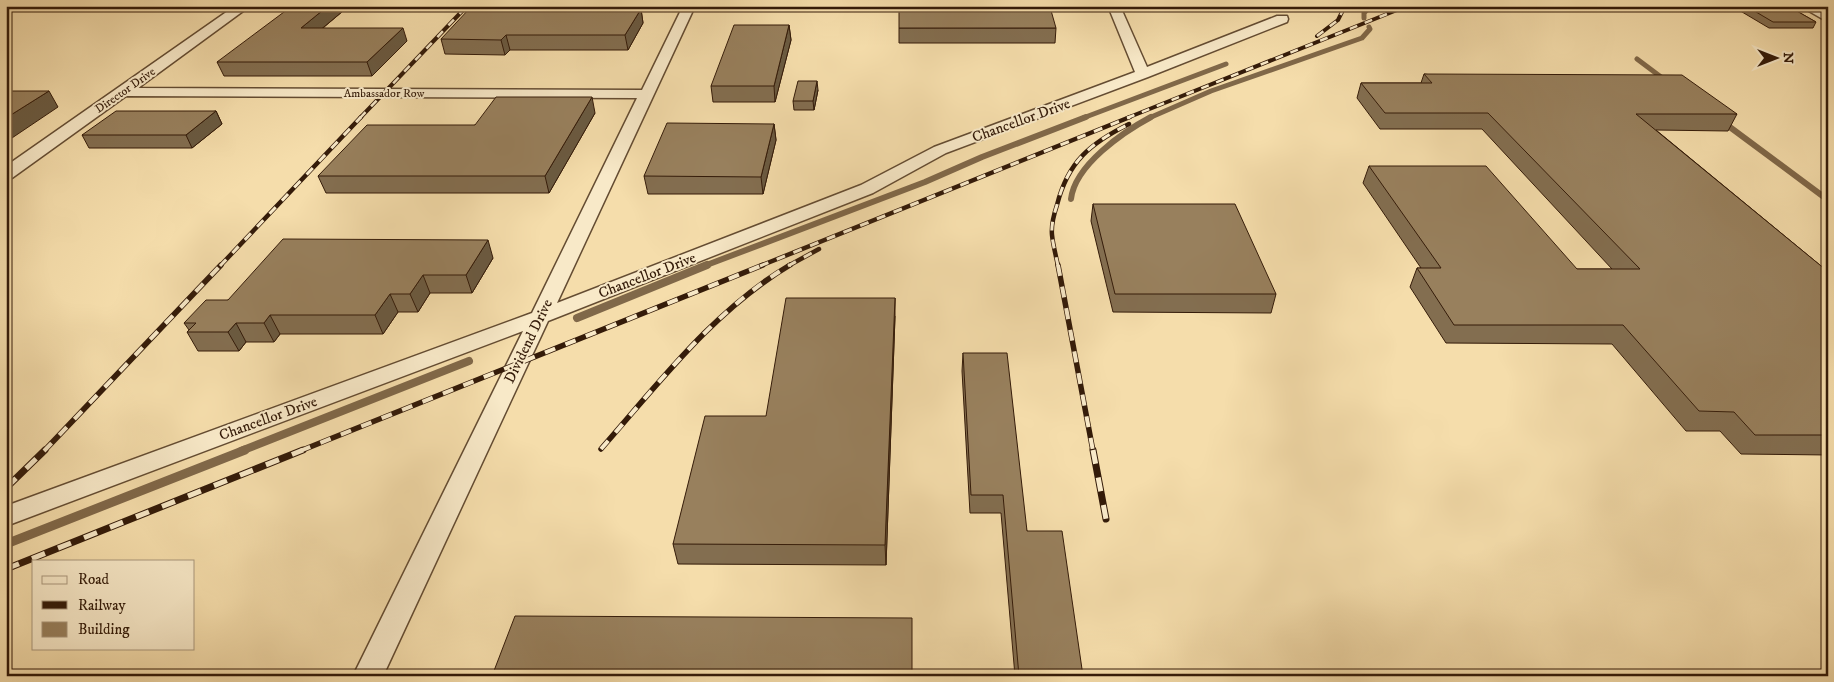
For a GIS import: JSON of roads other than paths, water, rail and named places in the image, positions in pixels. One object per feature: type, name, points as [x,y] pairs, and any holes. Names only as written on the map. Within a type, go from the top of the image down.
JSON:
[{"type":"street","name":"Director Drive","points":[[6,174],[244,6]]},
{"type":"street","name":"Dividend Drive","points":[[368,676],[689,6]]},
{"type":"street","points":[[1114,6],[1142,74]]},
{"type":"street","points":[[1806,6],[1828,18]]},
{"type":"street","name":"Chancellor Drive","points":[[6,516],[540,317],[867,189],[940,150],[1282,19]]},
{"type":"street","name":"Ambassador Row","points":[[122,92],[647,94]]},
{"type":"waterway","points":[[1364,18],[1364,13],[1370,6]]},
{"type":"waterway","points":[[1150,118],[1211,91],[1362,38],[1370,29],[1369,27]]},
{"type":"waterway","points":[[1637,59],[1665,80]]},
{"type":"waterway","points":[[1083,118],[1226,64]]},
{"type":"waterway","points":[[704,266],[925,182],[982,157],[1086,117]]},
{"type":"waterway","points":[[1071,199],[1074,186],[1091,162],[1127,131],[1150,118]]},
{"type":"waterway","points":[[1723,122],[1828,200]]},
{"type":"waterway","points":[[577,318],[707,265]]},
{"type":"waterway","points":[[241,451],[469,361]]},
{"type":"waterway","points":[[6,544],[245,450]]},
{"type":"railway","points":[[360,118],[467,6]]},
{"type":"railway","points":[[1317,36],[1338,20],[1345,6]]},
{"type":"railway","points":[[1127,118],[1407,6]]},
{"type":"railway","points":[[220,266],[361,117]]},
{"type":"railway","points":[[760,266],[1130,117]]},
{"type":"railway","points":[[1058,266],[1052,239],[1052,227],[1056,208],[1068,176],[1092,146],[1129,124]]},
{"type":"railway","points":[[788,266],[819,249]]},
{"type":"railway","points":[[44,451],[221,265]]},
{"type":"railway","points":[[300,451],[763,265]]},
{"type":"railway","points":[[601,449],[666,374],[712,326],[762,283],[790,265]]},
{"type":"railway","points":[[1058,265],[1093,451]]},
{"type":"railway","points":[[6,569],[303,450]]},
{"type":"railway","points":[[1093,450],[1106,519]]},
{"type":"railway","points":[[6,488],[44,451]]}]
